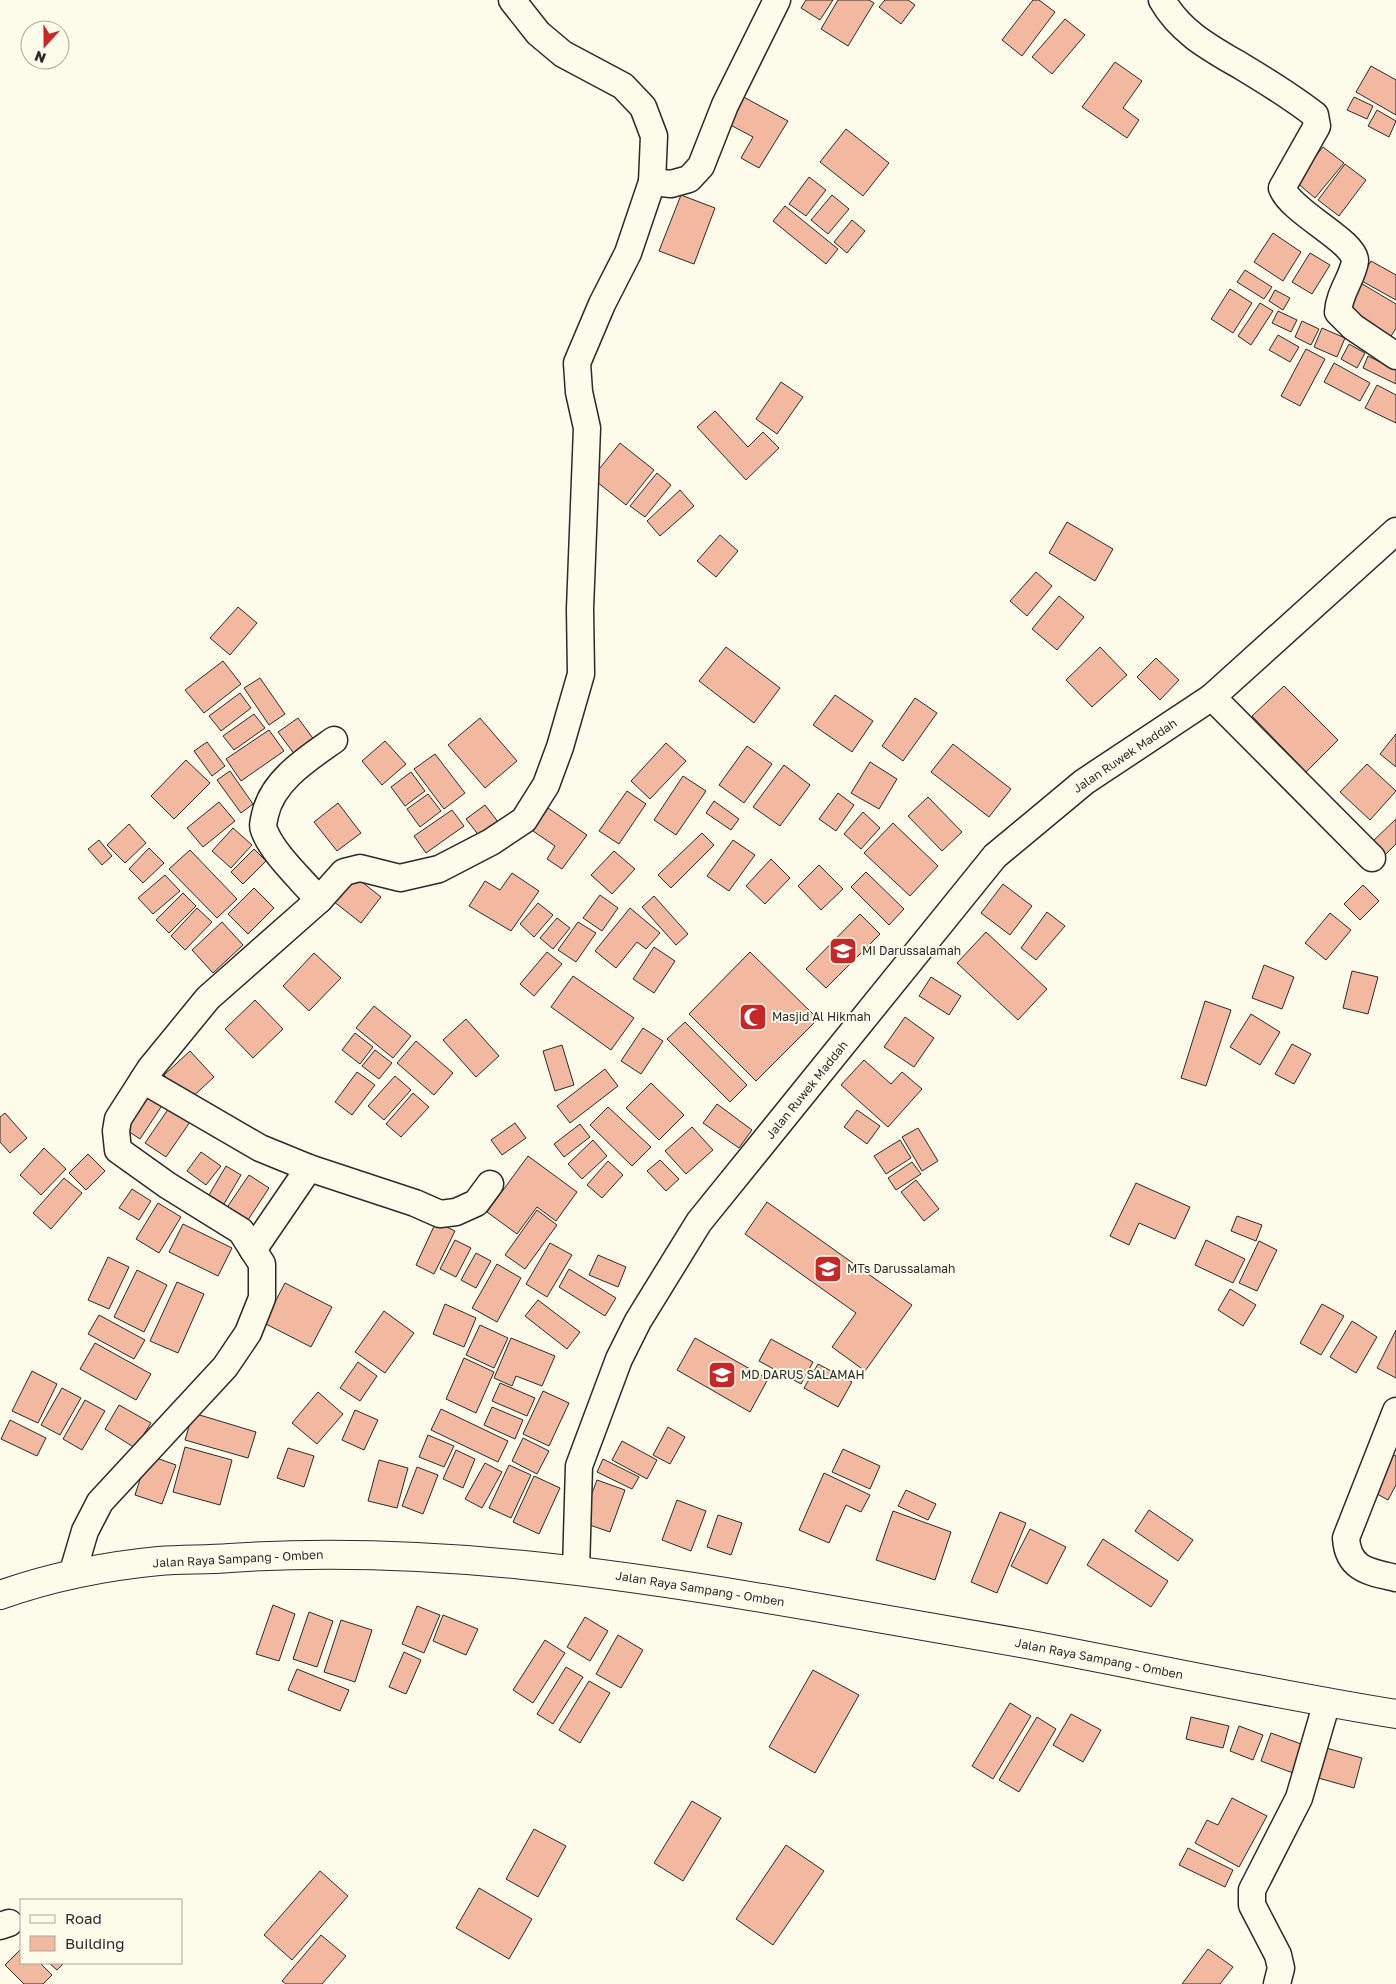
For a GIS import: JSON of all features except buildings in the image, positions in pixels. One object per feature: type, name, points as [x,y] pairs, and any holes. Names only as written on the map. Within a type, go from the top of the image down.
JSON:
[{"type":"main road","name":"Jalan Raya Sampang - Omben","points":[[0,1595],[32,1583],[158,1561],[286,1554],[363,1555],[476,1561],[576,1570],[757,1597],[1026,1644],[1396,1714]]},
{"type":"street","points":[[72,1575],[85,1530],[100,1502],[225,1367],[248,1333],[262,1298],[262,1264],[241,1232],[167,1186],[118,1150],[116,1131],[118,1119],[143,1080],[208,998],[319,900],[344,872],[360,868],[400,878],[440,869],[524,820],[546,785],[560,746],[581,674],[580,609],[587,428],[579,392],[577,363],[602,304],[628,253],[652,182],[654,136],[643,107],[623,86],[563,54],[538,33],[512,0]]},
{"type":"street","points":[[652,182],[671,184],[689,179],[701,166],[725,105],[778,0]]},
{"type":"street","points":[[1162,0],[1171,16],[1202,44],[1242,67],[1315,115],[1317,126],[1282,188],[1285,196],[1354,254],[1355,262],[1339,300],[1338,312],[1353,327],[1396,356]]},
{"type":"street","name":"Jalan Ruwek Maddah","points":[[576,1570],[579,1466],[626,1344],[638,1321],[699,1222],[995,856],[1084,782],[1212,697],[1396,531]]},
{"type":"street","points":[[1212,697],[1372,858]]},
{"type":"street","points":[[319,900],[271,844],[262,828],[266,809],[273,793],[300,764],[334,740]]},
{"type":"street","points":[[143,1080],[260,1148],[309,1168],[415,1203],[440,1214],[456,1212],[476,1203],[490,1184]]},
{"type":"street","points":[[253,1250],[309,1168]]},
{"type":"street","points":[[1396,1412],[1346,1538],[1347,1553],[1354,1562],[1371,1572],[1396,1578]]},
{"type":"street","points":[[1277,1984],[1282,1968],[1278,1955],[1250,1898],[1252,1890],[1299,1798],[1327,1702]]},
{"type":"place","name":"MI Darussalamah","points":[[843,951]]},
{"type":"place","name":"Masjid Al Hikmah","points":[[753,1017]]},
{"type":"place","name":"MTs Darussalamah","points":[[828,1269]]},
{"type":"place","name":"MD DARUS SALAMAH","points":[[722,1375]]}]
